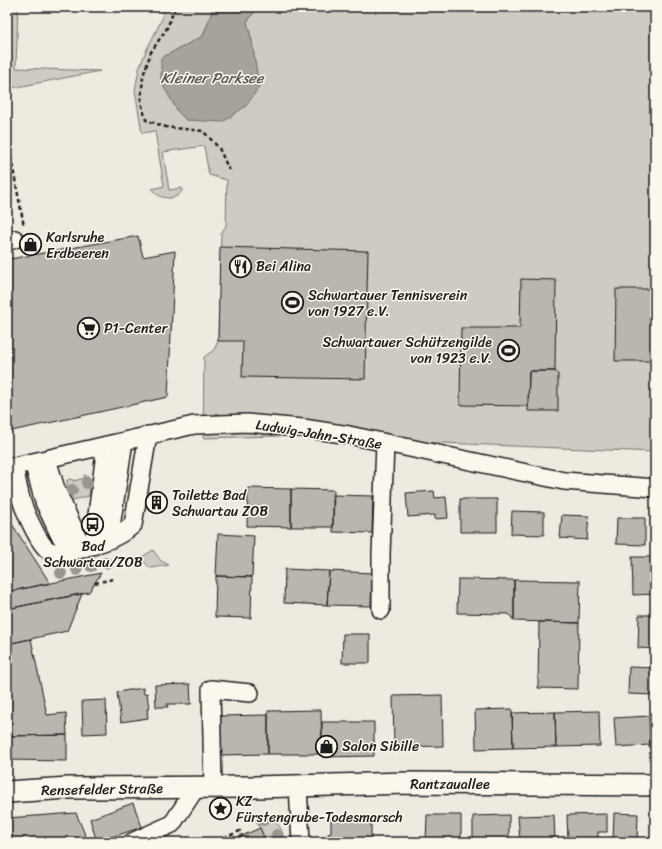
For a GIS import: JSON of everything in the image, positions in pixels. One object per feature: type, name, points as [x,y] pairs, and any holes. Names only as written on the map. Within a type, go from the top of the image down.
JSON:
[{"type":"main road","name":"Rantzauallee","points":[[205,788],[409,783],[655,785]]},
{"type":"main road","name":"Rensefelder Straße","points":[[7,792],[69,788],[205,788]]},
{"type":"street","name":"Ludwig-Jahn-Straße","points":[[10,467],[194,424],[247,423],[318,430],[349,435],[385,444],[564,481],[655,488]]},
{"type":"street","points":[[10,467],[24,508],[40,541],[48,550],[58,552],[83,549],[123,534],[133,525],[148,435]]},
{"type":"street","points":[[109,540],[124,441]]},
{"type":"street","points":[[381,610],[381,555],[385,444]]},
{"type":"street","points":[[83,549],[106,445]]},
{"type":"street","points":[[40,460],[44,502],[59,534],[83,549]]},
{"type":"street","points":[[132,842],[172,824],[205,788],[211,689],[250,693]]},
{"type":"street","points":[[298,786],[301,842]]},
{"type":"path","points":[[7,35],[10,26],[9,7]]},
{"type":"path","points":[[152,9],[174,9],[167,28],[151,52],[143,76],[141,102],[146,120],[166,127],[203,130],[220,148],[229,170]]},
{"type":"path","points":[[7,137],[16,237]]},
{"type":"path","points":[[95,583],[113,579]]},
{"type":"path","points":[[224,838],[240,831],[242,836]]},
{"type":"shaded area","points":[[7,7],[18,7],[16,68],[100,71],[7,89]]},
{"type":"shaded area","points":[[163,7],[211,7],[212,12],[203,36],[161,58],[252,41],[247,22],[258,7],[655,7],[655,452],[277,436],[203,438],[204,357],[214,350],[218,341],[221,233],[226,226],[227,180],[209,175],[204,146],[163,152],[169,190],[182,188],[182,191],[175,197],[167,198],[158,195],[152,189],[164,186],[155,131],[142,133],[135,90],[139,69],[163,17]]},
{"type":"shaded area","points":[[84,475],[91,479],[89,496],[73,500],[67,485],[67,480],[72,479],[73,481],[85,478]]},
{"type":"shaded area","points":[[153,550],[161,561],[169,565],[152,568],[147,565],[142,557]]},
{"type":"shaded area","points":[[254,815],[271,818],[282,831],[284,842],[266,842]]},
{"type":"water","name":"Kleiner Parksee","points":[[211,7],[258,7],[247,22],[252,41],[259,87],[246,106],[223,122],[186,120],[178,112],[161,82],[161,58],[203,36],[212,12]]},
{"type":"building","name":"P1-Center","points":[[138,236],[143,257],[175,251],[168,397],[7,432],[7,254],[10,259]]},
{"type":"building","name":"Schwartauer Tennisverein von 1927 e.V.","points":[[220,247],[368,251],[365,379],[242,377],[243,341],[218,341]]},
{"type":"building","name":"Schwartauer Schützengilde von 1923 e.V.","points":[[521,279],[556,280],[555,371],[529,371],[528,406],[460,405],[461,328],[520,328]]},
{"type":"building","points":[[616,289],[655,289],[655,361],[615,361]]},
{"type":"building","points":[[529,371],[555,371],[558,374],[558,411],[528,411]]},
{"type":"building","points":[[248,488],[291,489],[291,527],[247,526]]},
{"type":"building","points":[[291,489],[334,490],[333,527],[291,527]]},
{"type":"building","points":[[434,491],[435,498],[446,497],[448,518],[435,519],[435,515],[408,517],[406,493]]},
{"type":"building","points":[[333,495],[373,496],[372,533],[333,532]]},
{"type":"building","name":"Toilette Bad Schwartau ZOB","points":[[155,498],[162,499],[159,513],[152,511]]},
{"type":"building","points":[[460,499],[497,499],[497,532],[460,532]]},
{"type":"building","points":[[512,511],[544,512],[544,535],[511,534]]},
{"type":"building","points":[[562,515],[589,516],[587,540],[560,538]]},
{"type":"building","points":[[617,518],[645,518],[645,545],[616,544]]},
{"type":"building","points":[[7,521],[10,521],[50,583],[7,592]]},
{"type":"building","points":[[218,534],[254,536],[252,577],[216,576]]},
{"type":"building","points":[[632,557],[655,557],[655,594],[633,595]]},
{"type":"building","points":[[285,569],[329,571],[327,605],[284,603]]},
{"type":"building","points":[[329,571],[372,573],[371,606],[327,605]]},
{"type":"building","points":[[101,573],[89,592],[7,609],[7,592]]},
{"type":"building","points":[[216,576],[252,577],[251,618],[215,617]]},
{"type":"building","points":[[458,579],[514,580],[514,621],[509,614],[457,613]]},
{"type":"building","points":[[514,580],[580,581],[579,623],[514,621]]},
{"type":"building","points":[[82,594],[67,631],[7,644],[7,609]]},
{"type":"building","points":[[639,615],[655,615],[655,649],[638,648]]},
{"type":"building","points":[[539,622],[579,623],[578,689],[538,688]]},
{"type":"building","points":[[343,634],[370,634],[370,663],[342,663]]},
{"type":"building","points":[[31,639],[47,715],[66,713],[67,735],[7,736],[7,644]]},
{"type":"building","points":[[629,667],[655,668],[655,695],[628,694]]},
{"type":"building","points":[[190,684],[191,704],[167,704],[168,707],[156,707],[155,685]]},
{"type":"building","points":[[143,688],[144,694],[147,693],[149,709],[147,709],[148,718],[121,722],[117,692]]},
{"type":"building","points":[[442,695],[443,746],[394,747],[393,696]]},
{"type":"building","points":[[106,700],[107,733],[83,734],[82,701]]},
{"type":"building","points":[[512,709],[513,748],[476,749],[475,710]]},
{"type":"building","points":[[321,710],[322,754],[268,754],[268,711]]},
{"type":"building","points":[[599,711],[600,746],[556,747],[555,712]]},
{"type":"building","points":[[555,712],[556,747],[513,748],[512,713]]},
{"type":"building","points":[[268,715],[268,754],[221,755],[220,716]]},
{"type":"building","points":[[649,716],[650,745],[616,747],[614,718]]},
{"type":"building","points":[[322,722],[374,722],[374,756],[322,757]]},
{"type":"building","points":[[67,735],[67,761],[7,760],[7,736]]},
{"type":"building","points":[[133,803],[142,827],[97,842],[90,819]]},
{"type":"building","points":[[76,813],[88,842],[7,842],[7,818]]},
{"type":"building","points":[[614,813],[638,814],[637,842],[613,842]]},
{"type":"building","points":[[607,814],[607,832],[598,832],[598,840],[568,841],[567,815]]},
{"type":"building","points":[[427,815],[461,815],[461,842],[426,842]]},
{"type":"building","points":[[509,815],[509,842],[473,842],[473,816]]},
{"type":"building","points":[[554,815],[555,841],[520,842],[518,816]]},
{"type":"building","points":[[371,817],[371,842],[328,842],[328,834],[331,833],[331,818]]},
{"type":"building","points":[[260,828],[266,842],[228,842],[242,836]]},
{"type":"place","name":"Karlsruhe Erdbeeren","points":[[31,245]]},
{"type":"place","name":"Bei Alina","points":[[240,266]]},
{"type":"place","name":"Schwartauer Tennisverein von 1927 e.V.","points":[[293,303]]},
{"type":"place","name":"P1-Center","points":[[89,328]]},
{"type":"place","name":"Schwartauer Schützengilde von 1923 e.V.","points":[[508,350]]},
{"type":"place","name":"Toilette Bad Schwartau ZOB","points":[[157,503]]},
{"type":"place","name":"Bad Schwartau/ZOB","points":[[93,524]]},
{"type":"place","name":"Salon Sibille","points":[[326,746]]},
{"type":"place","name":"KZ Fürstengrube-Todesmarsch","points":[[221,809]]}]
